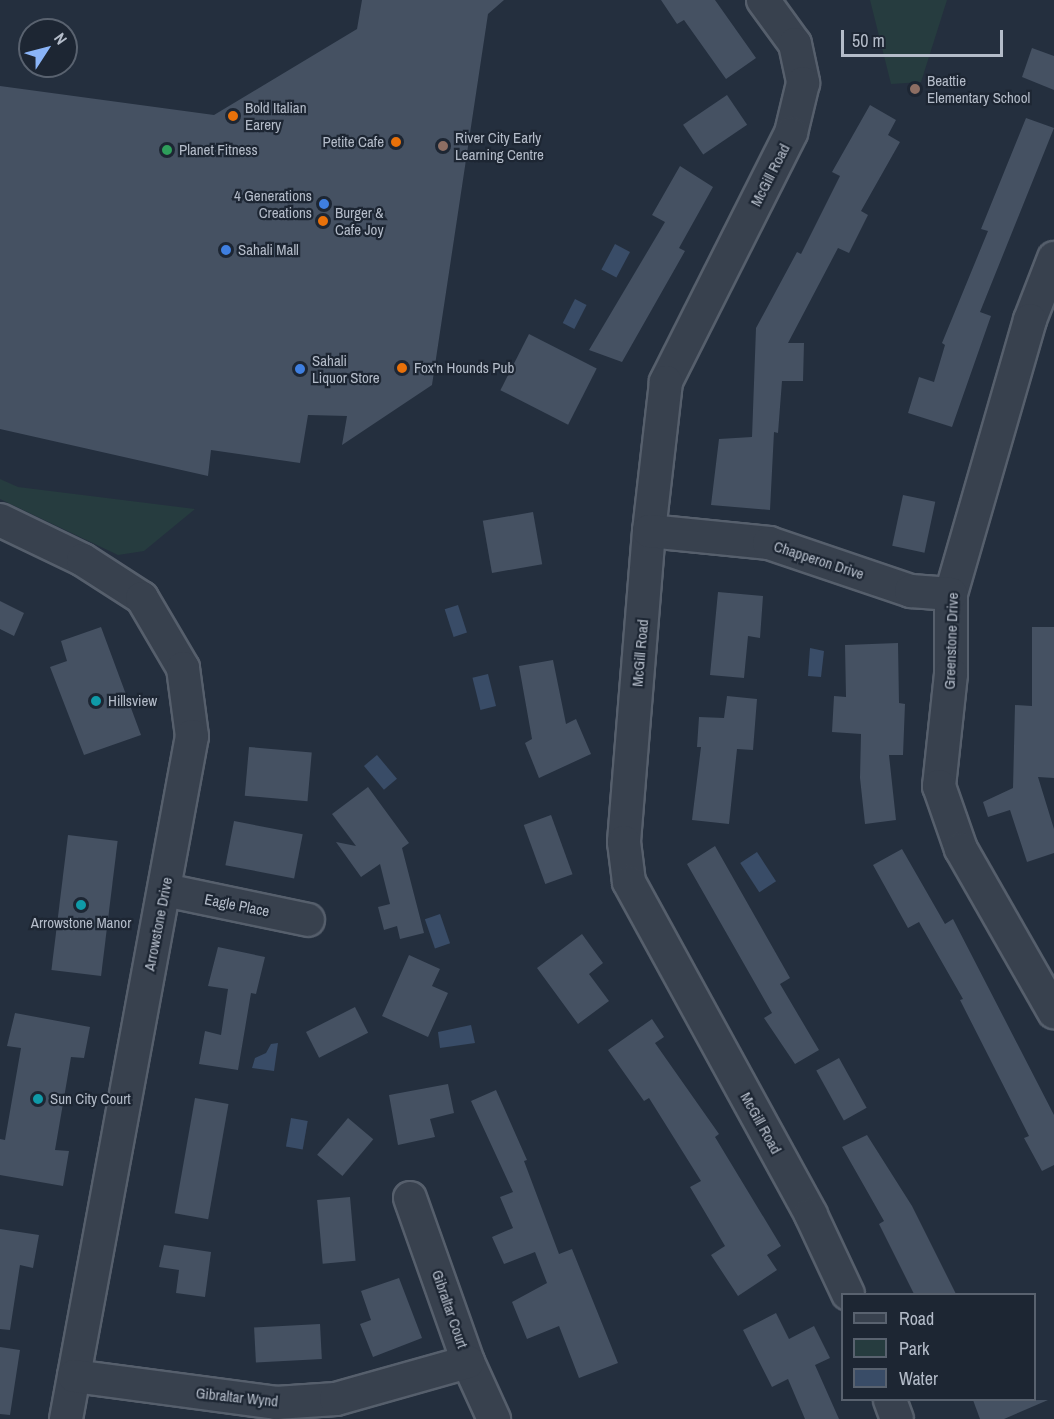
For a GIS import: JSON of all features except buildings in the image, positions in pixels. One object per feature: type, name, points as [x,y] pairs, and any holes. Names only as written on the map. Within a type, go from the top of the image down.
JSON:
[{"type":"street","name":"McGill Road","points":[[764,0],[795,44],[803,83],[791,133],[666,382],[649,531],[624,842],[629,882],[812,1215],[848,1293]]},
{"type":"street","name":"Greenstone Drive","points":[[1054,258],[1030,320],[951,594],[951,674],[939,786],[961,849],[1054,1012]]},
{"type":"street","name":"Arrowstone Drive","points":[[0,520],[83,560],[142,598],[183,668],[192,736],[66,1419]]},
{"type":"street","name":"Chapperon Drive","points":[[649,531],[769,543],[911,591],[951,594]]},
{"type":"street","name":"Eagle Place","points":[[165,890],[308,920]]},
{"type":"street","name":"Gibraltar Court","points":[[410,1198],[468,1362],[494,1419]]},
{"type":"street","name":"Gibraltar Wynd","points":[[74,1376],[276,1403],[336,1399],[468,1362]]},
{"type":"street","points":[[890,1401],[897,1419]]},
{"type":"green space","points":[[870,0],[947,0],[921,82],[891,84]]},
{"type":"green space","points":[[0,479],[18,487],[195,509],[144,551],[118,555],[0,499]]},
{"type":"water","points":[[615,244],[630,252],[616,278],[601,270]]},
{"type":"water","points":[[575,299],[587,305],[574,329],[563,323]]},
{"type":"water","points":[[458,605],[467,633],[454,637],[445,609]]},
{"type":"water","points":[[810,648],[824,651],[821,677],[808,676]]},
{"type":"water","points":[[488,674],[496,706],[480,710],[472,678]]},
{"type":"water","points":[[377,755],[397,779],[384,790],[364,766]]},
{"type":"water","points":[[757,852],[776,881],[759,892],[740,863]]},
{"type":"water","points":[[440,914],[450,943],[435,949],[425,919]]},
{"type":"water","points":[[471,1025],[475,1043],[440,1048],[438,1032]]},
{"type":"water","points":[[278,1043],[274,1071],[252,1068],[255,1058],[266,1053],[271,1044]]},
{"type":"water","points":[[291,1118],[308,1121],[303,1150],[286,1147]]},
{"type":"place","name":"Beattie Elementary School","points":[[915,89]]},
{"type":"place","name":"Bold Italian Earery","points":[[233,116]]},
{"type":"place","name":"Petite Cafe","points":[[396,142]]},
{"type":"place","name":"River City Early Learning Centre","points":[[443,146]]},
{"type":"place","name":"Planet Fitness","points":[[167,150]]},
{"type":"place","name":"4 Generations Creations","points":[[324,204]]},
{"type":"place","name":"Burger & Cafe Joy","points":[[323,221]]},
{"type":"place","name":"Sahali Mall","points":[[226,250]]},
{"type":"place","name":"Fox'n Hounds Pub","points":[[402,368]]},
{"type":"place","name":"Sahali Liquor Store","points":[[300,369]]},
{"type":"place","name":"Hillsview","points":[[96,701]]},
{"type":"place","name":"Arrowstone Manor","points":[[81,905]]},
{"type":"place","name":"Sun City Court","points":[[38,1099]]}]
